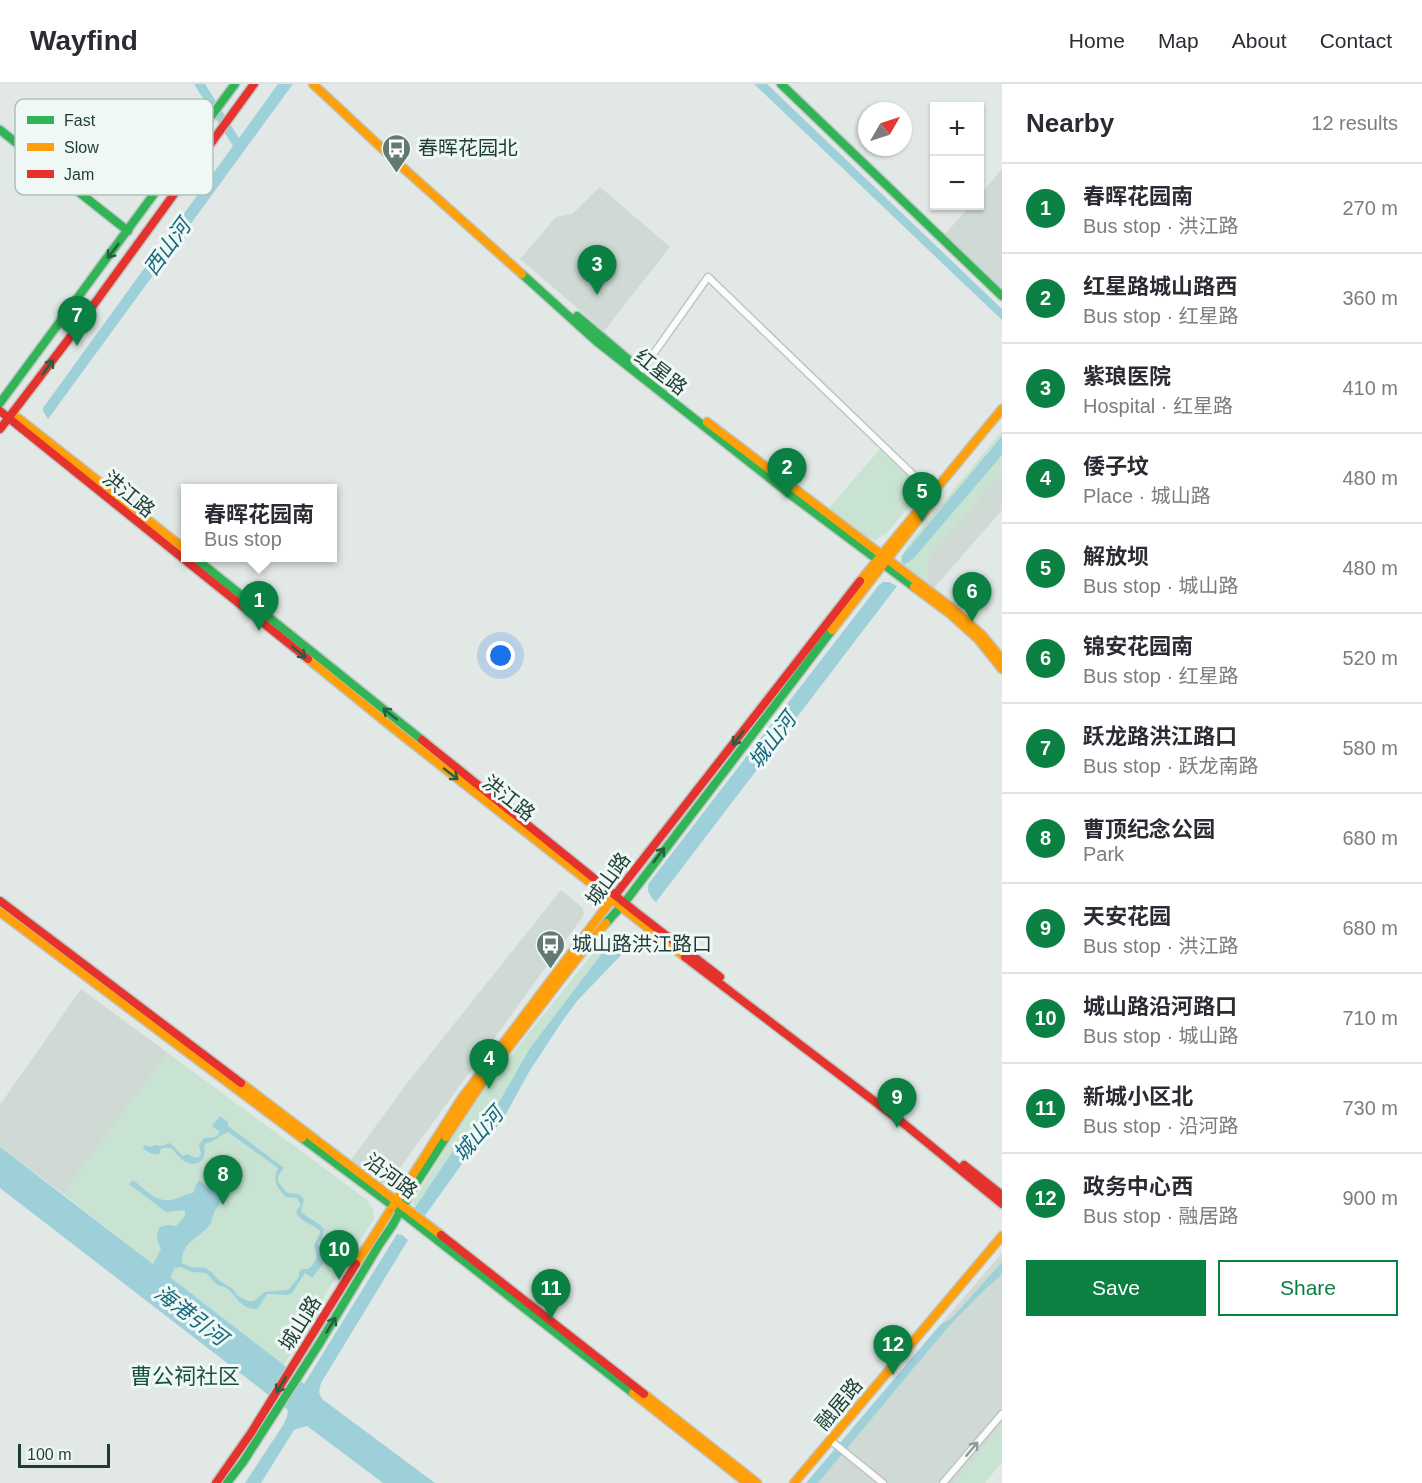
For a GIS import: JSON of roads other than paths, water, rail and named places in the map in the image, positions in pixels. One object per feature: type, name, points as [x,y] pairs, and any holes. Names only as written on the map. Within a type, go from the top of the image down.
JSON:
[{"type":"main road","points":[[213,115],[235,84]]},
{"type":"main road","points":[[213,139],[254,84]]},
{"type":"main road","name":"红星路","points":[[313,84],[596,341],[791,495],[953,609],[982,635],[1002,659]]},
{"type":"main road","name":"红星路","points":[[321,84],[472,224],[601,338],[949,613],[978,639],[1002,669]]},
{"type":"main road","points":[[781,84],[1002,296]]},
{"type":"main road","points":[[0,130],[15,142]]},
{"type":"main road","points":[[82,195],[128,231]]},
{"type":"main road","points":[[0,403],[154,195]]},
{"type":"main road","points":[[0,429],[173,195]]},
{"type":"main road","name":"洪江路","points":[[0,403],[10,415],[181,555]]},
{"type":"main road","name":"城山路","points":[[227,1483],[243,1462],[291,1368],[485,1078],[589,943],[622,905],[932,493],[1002,409]]},
{"type":"main road","name":"洪江路","points":[[0,411],[10,415],[181,546]]},
{"type":"main road","name":"城山路","points":[[216,1483],[299,1374],[392,1226],[398,1205],[441,1130],[478,1074],[634,870],[882,559],[1002,416]]},
{"type":"main road","name":"洪江路","points":[[190,562],[380,717],[614,898]]},
{"type":"main road","name":"洪江路","points":[[200,562],[622,905],[903,1123],[1002,1204]]},
{"type":"main road","name":"沿河路","points":[[0,901],[757,1483]]},
{"type":"main road","name":"洪江路","points":[[622,905],[1002,1195]]},
{"type":"main road","name":"沿河路","points":[[0,912],[398,1205],[747,1483]]},
{"type":"main road","name":"融居路","points":[[794,1483],[833,1442],[1002,1236]]},
{"type":"street","points":[[642,370],[708,278],[932,493]]},
{"type":"street","points":[[943,1483],[1002,1414]]},
{"type":"street","points":[[833,1442],[883,1483]]},
{"type":"water","points":[[194,84],[205,84],[239,138],[278,84],[293,84],[213,193],[213,174],[233,146],[213,114],[213,99],[203,99]]},
{"type":"water","points":[[754,84],[767,84],[1002,309],[1002,320]]},
{"type":"water","name":"西山河","points":[[197,195],[212,195],[48,419],[43,408]]},
{"type":"water","points":[[1002,436],[1002,455],[913,559],[904,565],[901,561],[902,556]]},
{"type":"water","name":"城山河","points":[[883,582],[897,586],[656,902],[649,893],[649,883]]},
{"type":"water","name":"城山河","points":[[615,937],[622,939],[625,946],[624,952],[577,1001],[529,1072],[501,1123],[472,1150],[424,1217],[414,1209],[457,1145],[496,1107],[530,1048],[603,952],[608,940]]},
{"type":"water","name":"海港引河","points":[[220,1116],[228,1122],[228,1126],[284,1168],[278,1176],[278,1182],[287,1193],[302,1197],[304,1200],[302,1213],[324,1229],[322,1238],[317,1244],[330,1255],[312,1278],[305,1273],[292,1293],[267,1294],[257,1309],[244,1305],[227,1289],[216,1284],[206,1273],[193,1272],[180,1267],[175,1268],[170,1277],[284,1365],[304,1384],[397,1234],[402,1235],[408,1240],[321,1383],[319,1392],[322,1399],[435,1483],[383,1483],[307,1426],[294,1430],[261,1483],[245,1483],[283,1425],[288,1410],[0,1188],[0,1147],[153,1264],[161,1249],[157,1238],[160,1227],[176,1226],[185,1216],[185,1210],[166,1212],[129,1184],[133,1180],[152,1195],[169,1200],[193,1193],[199,1180],[207,1187],[213,1184],[221,1189],[219,1197],[222,1201],[209,1226],[187,1245],[182,1263],[190,1267],[205,1268],[233,1289],[238,1296],[248,1301],[254,1301],[265,1292],[288,1290],[299,1277],[299,1272],[302,1269],[308,1269],[315,1262],[317,1253],[314,1247],[320,1231],[298,1216],[296,1212],[301,1205],[297,1198],[286,1197],[278,1187],[275,1177],[278,1168],[228,1132],[205,1144],[203,1159],[194,1164],[184,1161],[171,1148],[163,1148],[160,1153],[156,1154],[149,1153],[143,1148],[144,1145],[151,1147],[170,1143],[183,1156],[188,1154],[198,1158],[201,1154],[199,1145],[204,1138],[216,1137],[220,1132],[212,1126]]},
{"type":"water","points":[[1002,1262],[1002,1273],[999,1277],[948,1327],[818,1483],[806,1483],[940,1325],[952,1318]]},
{"type":"place","name":"春晖花园北","points":[[397,174]]},
{"type":"place","name":"紫琅医院","points":[[597,295]]},
{"type":"place","name":"跃龙路洪江路口","points":[[77,346]]},
{"type":"place","name":"红星路城山路西","points":[[787,498]]},
{"type":"place","name":"解放坝","points":[[922,522]]},
{"type":"place","name":"锦安花园南","points":[[972,622]]},
{"type":"place","name":"春晖花园南","points":[[259,631]]},
{"type":"place","name":"城山路洪江路口","points":[[551,970]]},
{"type":"place","name":"倭子坟","points":[[489,1089]]},
{"type":"place","name":"天安花园","points":[[897,1128]]},
{"type":"place","name":"曹顶纪念公园","points":[[223,1205]]},
{"type":"place","name":"城山路沿河路口","points":[[339,1280]]},
{"type":"place","name":"新城小区北","points":[[551,1319]]},
{"type":"place","name":"政务中心西","points":[[893,1375]]},
{"type":"district","name":"曹公祠社区","points":[[185,1376]]}]
